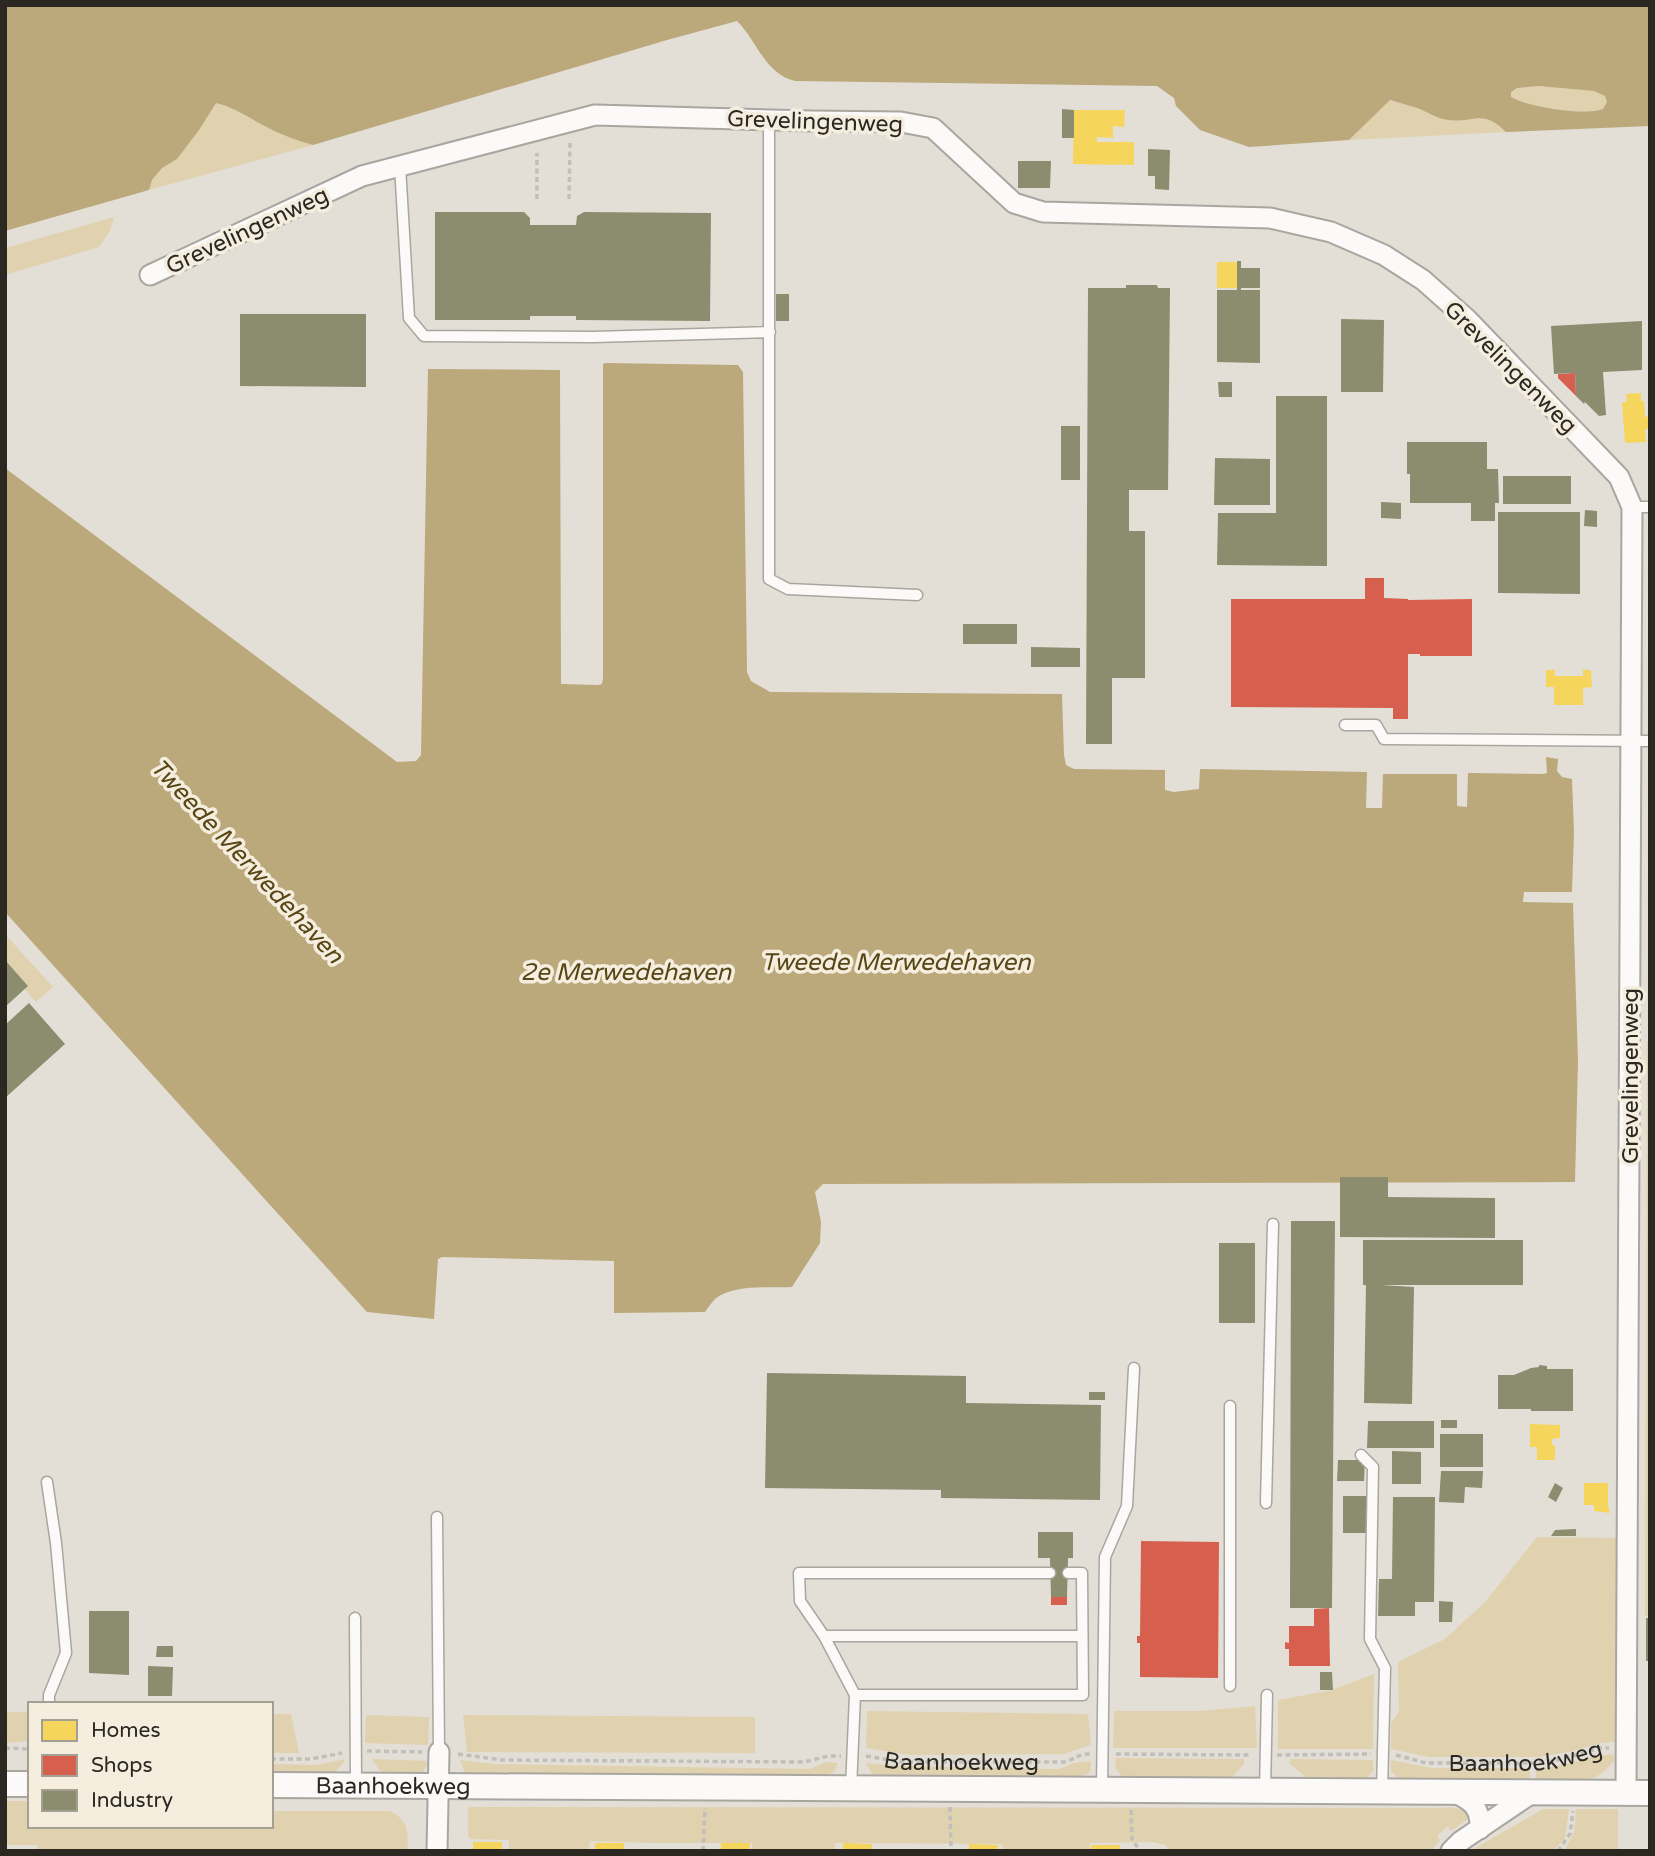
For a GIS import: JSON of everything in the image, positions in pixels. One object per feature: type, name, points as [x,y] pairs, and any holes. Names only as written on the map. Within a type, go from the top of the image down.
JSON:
[{"type":"street","name":"Grevelingenweg","points":[[150,275],[362,176],[595,115],[901,122],[933,128],[1014,203],[1043,212],[1270,218],[1331,232],[1384,255],[1423,280],[1467,319],[1619,477],[1641,507],[1641,741],[1626,1747],[1638,1792]]},
{"type":"street","points":[[437,1851],[439,1752]]},
{"type":"street","points":[[5,1784],[28,1784]]},
{"type":"street","name":"Baanhoekweg","points":[[273,1785],[1638,1792]]},
{"type":"street","points":[[1453,1792],[1469,1800],[1481,1817],[1480,1829]]},
{"type":"street","points":[[1451,1851],[1461,1841],[1532,1793]]},
{"type":"lane","points":[[769,119],[769,579],[788,589],[917,594]]},
{"type":"lane","points":[[400,166],[409,318],[424,335],[593,337],[770,332]]},
{"type":"lane","points":[[1345,725],[1376,725],[1384,739],[1641,741]]},
{"type":"lane","points":[[1266,1503],[1273,1224]]},
{"type":"lane","points":[[1102,1790],[1105,1557],[1127,1506],[1134,1368]]},
{"type":"lane","points":[[1230,1406],[1230,1686]]},
{"type":"lane","points":[[1361,1455],[1373,1467],[1370,1639],[1385,1668],[1382,1792]]},
{"type":"lane","points":[[47,1482],[56,1543],[66,1653],[49,1695],[49,1702]]},
{"type":"lane","points":[[437,1517],[439,1752]]},
{"type":"lane","points":[[851,1789],[855,1695],[824,1636],[800,1601],[799,1573],[1050,1573]]},
{"type":"lane","points":[[855,1695],[1083,1695],[1082,1573],[1068,1573]]},
{"type":"lane","points":[[355,1618],[356,1786]]},
{"type":"lane","points":[[824,1636],[1082,1636]]},
{"type":"lane","points":[[1265,1791],[1267,1695]]},
{"type":"path","points":[[569,199],[570,143]]},
{"type":"path","points":[[537,153],[537,199]]},
{"type":"path","name":"Baanhoekweg","points":[[273,1759],[312,1759],[355,1751],[439,1752],[502,1760],[804,1762],[829,1756],[854,1755],[901,1762],[1066,1762],[1083,1754],[1382,1754],[1404,1756],[1426,1763],[1534,1763],[1554,1761],[1600,1748],[1626,1747]]},
{"type":"path","points":[[5,1748],[28,1749]]},
{"type":"path","points":[[703,1851],[706,1789]]},
{"type":"path","points":[[950,1790],[951,1851]]},
{"type":"path","points":[[1130,1791],[1132,1839],[1140,1851]]},
{"type":"path","points":[[1558,1851],[1570,1833],[1575,1792]]},
{"type":"shaded area","points":[[1539,86],[1594,91],[1605,96],[1607,102],[1604,109],[1584,112],[1557,110],[1511,98],[1511,92],[1517,88]]},
{"type":"shaded area","points":[[1389,100],[1453,121],[1482,118],[1497,124],[1506,132],[1349,140]]},
{"type":"shaded area","points":[[216,102],[313,145],[149,190],[152,180],[162,168],[177,159]]},
{"type":"shaded area","points":[[114,217],[110,231],[99,247],[5,275],[5,248]]},
{"type":"shaded area","points":[[5,934],[53,987],[36,1002],[5,968]]},
{"type":"shaded area","points":[[1647,1041],[1650,1041],[1650,1616],[1645,1616]]},
{"type":"shaded area","points":[[1537,1537],[1619,1538],[1619,1739],[1569,1752],[1536,1757],[1429,1757],[1391,1749],[1391,1723],[1399,1712],[1398,1662],[1445,1639],[1485,1602]]},
{"type":"shaded area","points":[[1374,1674],[1373,1749],[1278,1749],[1278,1700],[1332,1690]]},
{"type":"shaded area","points":[[1255,1706],[1257,1748],[1113,1748],[1114,1711],[1199,1711]]},
{"type":"shaded area","points":[[867,1711],[1088,1714],[1091,1745],[1064,1754],[910,1755],[866,1748]]},
{"type":"shaded area","points":[[5,1712],[28,1712],[28,1741],[5,1743]]},
{"type":"shaded area","points":[[273,1714],[291,1714],[299,1753],[273,1753]]},
{"type":"shaded area","points":[[366,1715],[429,1717],[428,1745],[365,1743]]},
{"type":"shaded area","points":[[463,1715],[755,1717],[755,1753],[467,1752]]},
{"type":"shaded area","points":[[1613,1754],[1615,1759],[1607,1769],[1589,1779],[1570,1783],[1536,1782],[1536,1769]]},
{"type":"shaded area","points":[[1115,1758],[1244,1759],[1244,1764],[1229,1780],[1125,1780],[1116,1769]]},
{"type":"shaded area","points":[[346,1759],[333,1775],[273,1775],[273,1764],[317,1765]]},
{"type":"shaded area","points":[[372,1759],[430,1761],[420,1776],[387,1775],[379,1770]]},
{"type":"shaded area","points":[[1291,1759],[1373,1760],[1373,1771],[1364,1781],[1310,1781],[1289,1763]]},
{"type":"shaded area","points":[[460,1760],[495,1764],[809,1769],[826,1762],[838,1763],[835,1771],[820,1779],[465,1774]]},
{"type":"shaded area","points":[[1391,1760],[1432,1768],[1530,1768],[1530,1781],[1401,1781],[1391,1771]]},
{"type":"shaded area","points":[[1091,1761],[1090,1772],[1073,1781],[874,1778],[866,1763],[1060,1769],[1073,1763]]},
{"type":"shaded area","points":[[5,1801],[28,1801],[28,1828],[273,1828],[273,1811],[390,1811],[404,1823],[408,1851],[38,1851],[37,1845],[5,1845]]},
{"type":"shaded area","points":[[468,1807],[1452,1808],[1464,1811],[1467,1820],[1451,1831],[1448,1826],[1437,1836],[1440,1840],[1431,1851],[1168,1851],[1166,1845],[1152,1842],[1090,1843],[1089,1851],[1003,1851],[1002,1844],[835,1843],[835,1851],[752,1851],[752,1843],[590,1841],[589,1851],[509,1851],[509,1840],[470,1839]]},
{"type":"shaded area","points":[[1543,1809],[1569,1809],[1565,1838],[1554,1851],[1470,1851]]},
{"type":"shaded area","points":[[1576,1809],[1618,1809],[1618,1851],[1564,1851],[1574,1833]]},
{"type":"water","points":[[5,5],[1650,5],[1650,126],[1506,132],[1497,124],[1482,118],[1453,121],[1390,100],[1349,140],[1249,147],[1200,130],[1176,106],[1174,98],[1157,86],[795,81],[784,77],[769,64],[737,21],[313,145],[293,139],[234,109],[216,103],[177,159],[162,168],[152,180],[149,190],[5,231]],"holes":[[[1539,86],[1594,91],[1605,96],[1607,102],[1603,109],[1557,109],[1511,97],[1511,92],[1517,88]]]},
{"type":"water","name":"2e Merwedehaven","points":[[605,363],[738,365],[743,372],[747,672],[751,681],[770,692],[1062,694],[1066,765],[1074,769],[1165,770],[1165,790],[1174,792],[1199,789],[1200,769],[1367,772],[1366,808],[1382,808],[1383,774],[1457,774],[1457,806],[1467,807],[1468,773],[1544,774],[1547,773],[1546,757],[1558,759],[1557,771],[1562,777],[1572,779],[1572,892],[1524,892],[1523,902],[1573,903],[1578,1061],[1575,1182],[823,1184],[815,1192],[821,1222],[820,1243],[792,1287],[731,1291],[715,1299],[705,1312],[614,1313],[614,1261],[442,1257],[438,1259],[434,1319],[367,1312],[5,912],[5,468],[397,762],[416,761],[421,755],[428,369],[560,370],[561,684],[598,685],[602,684],[603,678]]},
{"type":"building: Homes","points":[[1074,110],[1125,110],[1124,127],[1113,126],[1113,138],[1097,137],[1097,142],[1134,142],[1134,165],[1073,164]]},
{"type":"building: Homes","points":[[1217,262],[1237,262],[1237,288],[1217,288]]},
{"type":"building: Homes","points":[[1641,393],[1645,417],[1649,416],[1650,429],[1645,429],[1646,442],[1625,443],[1622,402],[1627,402],[1626,394]]},
{"type":"building: Homes","points":[[1546,670],[1555,670],[1555,676],[1583,676],[1583,670],[1591,670],[1592,687],[1583,688],[1583,705],[1554,705],[1554,687],[1546,687]]},
{"type":"building: Homes","points":[[1530,1424],[1560,1425],[1560,1438],[1552,1439],[1552,1445],[1555,1445],[1555,1460],[1537,1460],[1537,1447],[1530,1447]]},
{"type":"building: Homes","points":[[1584,1483],[1608,1483],[1610,1513],[1594,1511],[1594,1505],[1584,1505]]},
{"type":"building: Homes","points":[[473,1842],[502,1842],[502,1851],[473,1851]]},
{"type":"building: Homes","points":[[595,1843],[624,1843],[624,1851],[595,1851]]},
{"type":"building: Homes","points":[[721,1843],[750,1843],[750,1851],[721,1851]]},
{"type":"building: Homes","points":[[843,1843],[872,1844],[872,1851],[843,1851]]},
{"type":"building: Homes","points":[[969,1844],[998,1845],[998,1851],[969,1851]]},
{"type":"building: Homes","points":[[1091,1845],[1120,1845],[1120,1851],[1091,1851]]},
{"type":"building: Shops","points":[[1575,373],[1576,396],[1558,378],[1558,374]]},
{"type":"building: Shops","points":[[1365,578],[1384,578],[1384,598],[1472,599],[1472,656],[1408,654],[1408,719],[1393,719],[1393,708],[1231,707],[1231,599],[1365,599]]},
{"type":"building: Shops","points":[[1141,1541],[1219,1542],[1218,1678],[1140,1677],[1140,1643],[1137,1643],[1137,1636],[1140,1636]]},
{"type":"building: Shops","points":[[1051,1597],[1067,1597],[1067,1605],[1051,1605]]},
{"type":"building: Shops","points":[[1329,1608],[1330,1666],[1289,1666],[1289,1649],[1285,1649],[1285,1642],[1289,1643],[1289,1626],[1314,1626],[1314,1609]]},
{"type":"building: Industry","points":[[1062,109],[1074,110],[1074,138],[1062,138]]},
{"type":"building: Industry","points":[[1148,149],[1170,150],[1169,190],[1155,189],[1155,176],[1148,176]]},
{"type":"building: Industry","points":[[1018,161],[1051,161],[1050,188],[1018,188]]},
{"type":"building: Industry","points":[[435,212],[524,212],[530,218],[530,225],[576,225],[577,216],[584,212],[711,213],[710,321],[576,320],[576,316],[530,316],[530,320],[435,320]]},
{"type":"building: Industry","points":[[1237,261],[1241,261],[1241,268],[1260,268],[1260,288],[1241,290],[1260,290],[1260,363],[1217,362],[1217,290],[1237,290]]},
{"type":"building: Industry","points":[[1126,285],[1157,285],[1158,288],[1170,288],[1168,490],[1129,490],[1129,531],[1145,531],[1145,678],[1112,678],[1112,744],[1086,744],[1088,288],[1126,288]]},
{"type":"building: Industry","points":[[776,294],[789,294],[789,321],[776,321]]},
{"type":"building: Industry","points":[[240,314],[366,314],[366,387],[240,386]]},
{"type":"building: Industry","points":[[1341,319],[1384,320],[1383,392],[1341,392]]},
{"type":"building: Industry","points":[[1642,321],[1642,370],[1603,372],[1606,415],[1599,416],[1576,396],[1575,373],[1554,374],[1551,326]]},
{"type":"building: Industry","points":[[1218,382],[1232,382],[1232,397],[1219,397]]},
{"type":"building: Industry","points":[[1276,396],[1327,396],[1327,566],[1217,565],[1218,513],[1276,513]]},
{"type":"building: Industry","points":[[1061,426],[1080,426],[1080,480],[1061,480]]},
{"type":"building: Industry","points":[[1407,442],[1487,442],[1487,469],[1498,469],[1499,503],[1495,503],[1495,521],[1471,521],[1471,503],[1410,503]]},
{"type":"building: Industry","points":[[1215,458],[1270,459],[1270,505],[1214,505]]},
{"type":"building: Industry","points":[[1503,476],[1571,476],[1571,504],[1503,504]]},
{"type":"building: Industry","points":[[1381,502],[1401,503],[1401,519],[1381,518]]},
{"type":"building: Industry","points":[[1585,510],[1597,511],[1597,527],[1584,526]]},
{"type":"building: Industry","points":[[1498,512],[1580,512],[1580,594],[1498,593]]},
{"type":"building: Industry","points":[[963,624],[1017,624],[1017,644],[963,644]]},
{"type":"building: Industry","points":[[1031,647],[1080,648],[1080,667],[1031,667]]},
{"type":"building: Industry","points":[[5,960],[28,986],[5,1007]]},
{"type":"building: Industry","points":[[29,1003],[65,1044],[5,1098],[5,1025]]},
{"type":"building: Industry","points":[[1340,1177],[1388,1177],[1388,1197],[1495,1198],[1495,1238],[1340,1237]]},
{"type":"building: Industry","points":[[1291,1221],[1335,1221],[1332,1608],[1290,1608]]},
{"type":"building: Industry","points":[[1363,1240],[1523,1240],[1523,1285],[1381,1285],[1414,1287],[1412,1404],[1364,1403],[1366,1285],[1363,1285]]},
{"type":"building: Industry","points":[[1219,1243],[1255,1243],[1255,1323],[1219,1323]]},
{"type":"building: Industry","points":[[1539,1365],[1547,1366],[1547,1369],[1573,1369],[1573,1411],[1498,1409],[1498,1375],[1514,1375]]},
{"type":"building: Industry","points":[[767,1373],[966,1376],[966,1403],[1101,1405],[1100,1500],[941,1498],[941,1490],[765,1488]]},
{"type":"building: Industry","points":[[1089,1392],[1105,1392],[1105,1400],[1089,1400]]},
{"type":"building: Industry","points":[[1441,1420],[1457,1420],[1457,1428],[1441,1428]]},
{"type":"building: Industry","points":[[1368,1421],[1434,1421],[1434,1448],[1367,1448]]},
{"type":"building: Industry","points":[[1440,1434],[1483,1434],[1483,1467],[1440,1467]]},
{"type":"building: Industry","points":[[1392,1451],[1421,1452],[1421,1484],[1392,1484]]},
{"type":"building: Industry","points":[[1338,1460],[1365,1460],[1364,1481],[1337,1481]]},
{"type":"building: Industry","points":[[1441,1471],[1483,1471],[1482,1488],[1465,1487],[1464,1503],[1439,1502]]},
{"type":"building: Industry","points":[[1555,1483],[1563,1488],[1556,1502],[1548,1497]]},
{"type":"building: Industry","points":[[1343,1496],[1368,1496],[1368,1533],[1343,1533]]},
{"type":"building: Industry","points":[[1393,1497],[1435,1497],[1434,1602],[1415,1602],[1415,1616],[1378,1616],[1379,1579],[1392,1579]]},
{"type":"building: Industry","points":[[1576,1529],[1576,1536],[1551,1536],[1555,1530]]},
{"type":"building: Industry","points":[[1038,1532],[1073,1532],[1073,1558],[1068,1558],[1067,1597],[1051,1597],[1050,1558],[1038,1558]]},
{"type":"building: Industry","points":[[1439,1601],[1453,1602],[1452,1622],[1439,1622]]},
{"type":"building: Industry","points":[[89,1611],[129,1611],[129,1675],[89,1673]]},
{"type":"building: Industry","points":[[1646,1618],[1650,1618],[1650,1661],[1646,1661]]},
{"type":"building: Industry","points":[[157,1646],[173,1646],[173,1657],[156,1657]]},
{"type":"building: Industry","points":[[148,1666],[173,1667],[172,1696],[148,1696]]},
{"type":"building: Industry","points":[[1320,1672],[1332,1672],[1333,1690],[1320,1690]]},
{"type":"ferry route","points":[[5,7],[9,5]]},
{"type":"water label","name":"Tweede Merwedehaven","points":[[247,861]]},
{"type":"water label","name":"Tweede Merwedehaven","points":[[896,962]]}]
